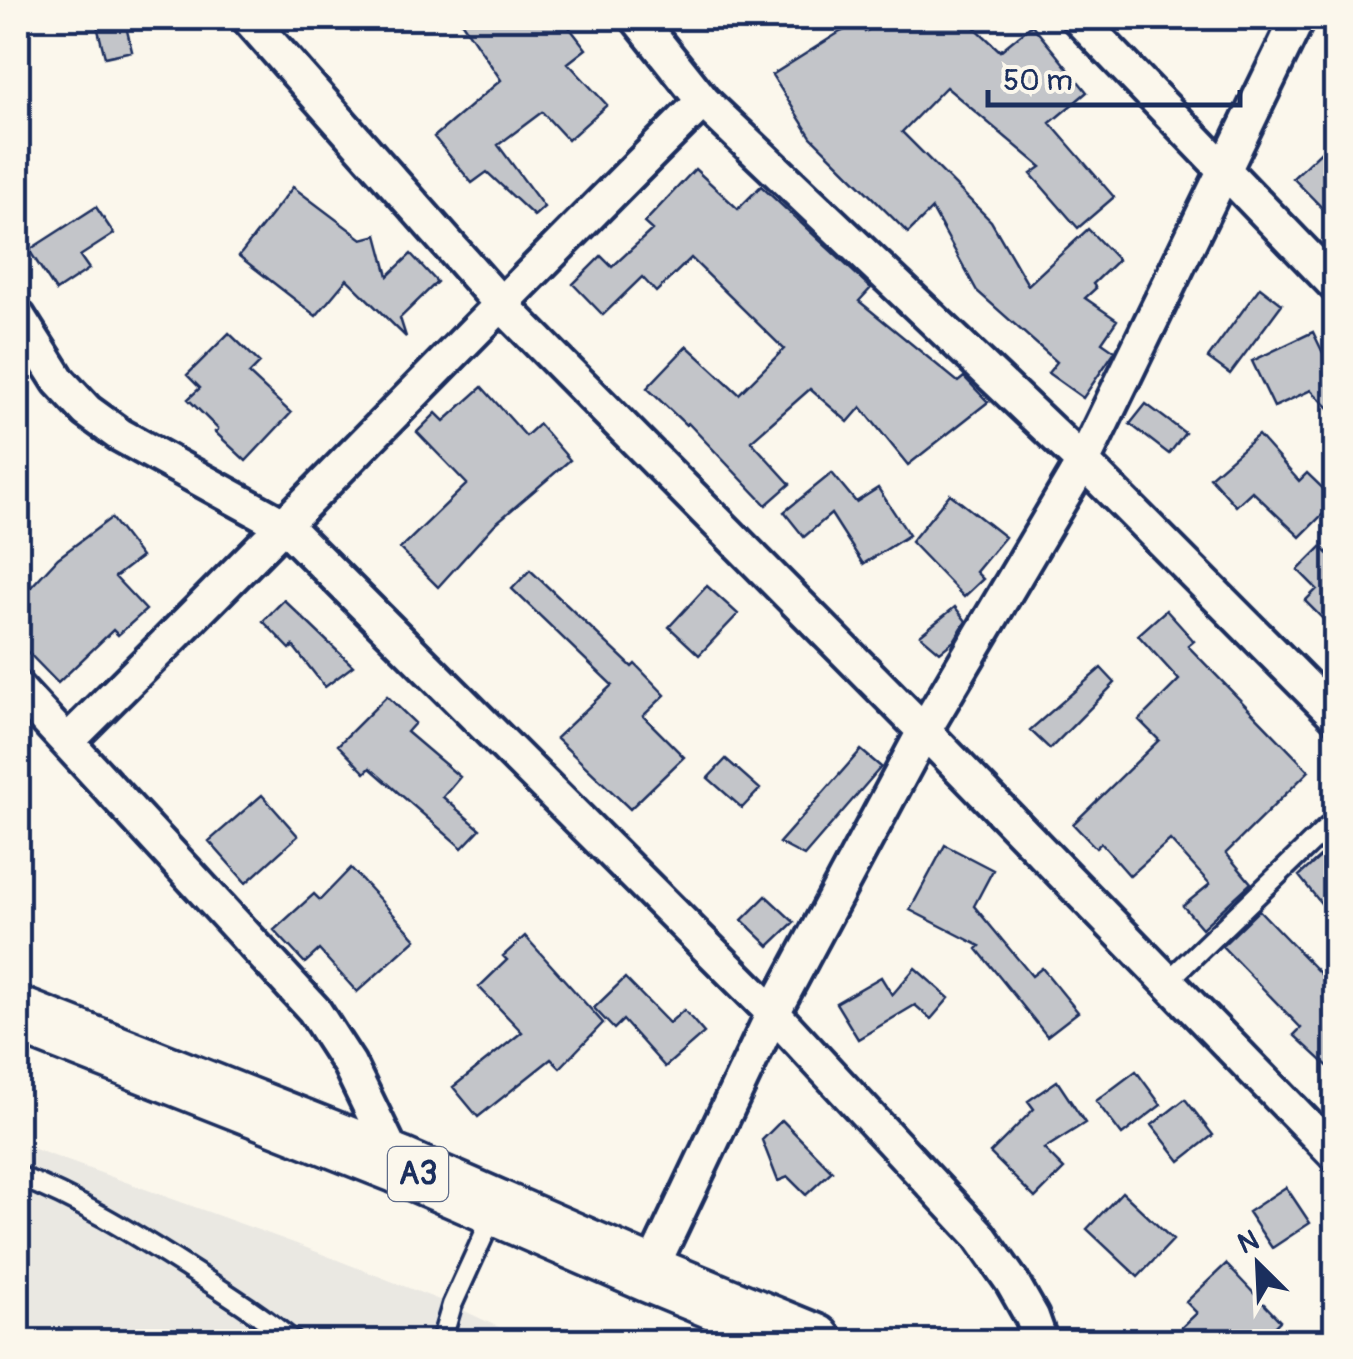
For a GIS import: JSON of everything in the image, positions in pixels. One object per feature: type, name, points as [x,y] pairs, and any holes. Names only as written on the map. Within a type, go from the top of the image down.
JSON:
[{"type":"highway","name":"A3","points":[[20,1015],[398,1165],[814,1342]]},
{"type":"street","points":[[248,18],[500,303],[924,730],[1336,1155]]},
{"type":"street","points":[[637,18],[703,101],[1083,462],[1336,716]]},
{"type":"street","points":[[1078,18],[1336,286]]},
{"type":"street","points":[[648,1274],[773,1013],[924,730],[1083,462],[1298,18]]},
{"type":"street","points":[[68,741],[703,101]]},
{"type":"street","points":[[18,316],[59,381],[87,411],[120,435],[285,526],[773,1013],[979,1235],[1032,1317],[1041,1342]]},
{"type":"street","points":[[18,688],[314,1010],[349,1064],[398,1165]]},
{"type":"lane","points":[[1167,982],[1336,819]]},
{"type":"lane","points":[[18,1176],[104,1215],[266,1319],[294,1342]]},
{"type":"lane","points":[[441,1342],[452,1305],[496,1208]]},
{"type":"shaded area","points":[[18,1143],[294,1243],[452,1305],[528,1341],[18,1341]]},
{"type":"building","points":[[95,18],[124,18],[132,51],[105,57]]},
{"type":"building","points":[[459,18],[562,18],[586,49],[568,63],[607,105],[568,140],[542,112],[498,145],[544,207],[534,216],[487,172],[472,183],[434,137],[501,80]]},
{"type":"building","points":[[887,18],[965,18],[1000,51],[1032,25],[1087,92],[1050,123],[1114,197],[1078,228],[1031,174],[1041,167],[946,87],[902,132],[991,221],[1028,285],[1088,229],[1118,260],[1093,284],[1096,288],[1085,298],[1117,320],[1102,342],[1115,351],[1083,398],[1048,373],[1057,362],[977,291],[932,209],[908,233],[811,137],[772,75],[840,32],[861,23],[865,32]]},
{"type":"building","points":[[1336,137],[1336,222],[1293,178]]},
{"type":"building","points":[[695,169],[738,209],[761,186],[871,288],[859,301],[958,382],[964,377],[988,402],[908,465],[861,407],[848,422],[810,389],[751,441],[790,484],[766,505],[688,423],[647,388],[687,346],[739,394],[784,349],[691,258],[656,292],[642,277],[603,315],[573,284],[601,256],[612,267],[652,230],[644,223]]},
{"type":"building","points":[[293,187],[362,239],[377,235],[388,276],[411,254],[437,282],[400,318],[406,337],[347,279],[316,316],[239,256]]},
{"type":"building","points":[[96,207],[114,234],[80,256],[89,269],[56,291],[29,250]]},
{"type":"building","points":[[1260,287],[1282,304],[1230,374],[1208,358]]},
{"type":"building","points":[[1313,332],[1336,380],[1336,415],[1311,390],[1274,407],[1252,361]]},
{"type":"building","points":[[229,333],[260,363],[249,374],[291,413],[246,461],[188,399],[200,388],[187,375]]},
{"type":"building","points":[[482,387],[526,436],[539,424],[570,460],[495,524],[438,587],[400,549],[467,484],[417,432],[436,413],[444,421]]},
{"type":"building","points":[[1146,404],[1185,433],[1169,454],[1130,424]]},
{"type":"building","points":[[1258,435],[1299,481],[1307,473],[1336,501],[1300,537],[1252,491],[1236,506],[1210,477]]},
{"type":"building","points":[[832,473],[856,502],[878,488],[909,535],[863,564],[831,514],[804,537],[784,512]]},
{"type":"building","points":[[950,494],[1005,537],[976,572],[983,579],[964,597],[911,542]]},
{"type":"building","points":[[111,518],[141,557],[115,577],[146,610],[118,635],[113,630],[58,683],[18,642],[18,601],[58,558]]},
{"type":"building","points":[[1321,547],[1336,561],[1336,632],[1305,601],[1317,589],[1298,570]]},
{"type":"building","points":[[530,570],[665,695],[643,716],[684,757],[630,809],[556,738],[612,685],[512,589]]},
{"type":"building","points":[[707,586],[738,614],[699,655],[669,627]]},
{"type":"building","points":[[284,600],[353,666],[325,687],[293,646],[290,649],[263,621]]},
{"type":"building","points":[[955,607],[966,621],[954,641],[940,652],[920,635]]},
{"type":"building","points":[[1166,610],[1194,641],[1188,646],[1309,771],[1226,853],[1251,883],[1202,928],[1183,906],[1210,884],[1170,840],[1130,876],[1101,843],[1096,848],[1073,824],[1159,740],[1139,720],[1179,680],[1138,635]]},
{"type":"building","points":[[1101,668],[1115,683],[1050,749],[1030,730]]},
{"type":"building","points":[[387,696],[415,723],[407,732],[460,777],[443,797],[480,829],[462,848],[370,768],[365,773],[338,745]]},
{"type":"building","points":[[861,750],[881,767],[804,856],[779,843]]},
{"type":"building","points":[[726,759],[760,789],[742,808],[708,778]]},
{"type":"building","points":[[262,795],[298,836],[246,883],[209,841]]},
{"type":"building","points":[[945,845],[993,870],[974,906],[1032,976],[1042,968],[1078,1012],[1047,1036],[977,949],[980,946],[910,910]]},
{"type":"building","points":[[1320,857],[1336,872],[1336,922],[1299,876]]},
{"type":"building","points":[[351,868],[416,939],[357,992],[319,950],[305,963],[274,930],[314,894],[320,900]]},
{"type":"building","points":[[766,896],[794,922],[769,946],[742,920]]},
{"type":"building","points":[[1259,910],[1336,990],[1336,1074],[1294,1035],[1301,1028],[1222,946]]},
{"type":"building","points":[[525,936],[603,1023],[560,1068],[551,1059],[478,1117],[453,1087],[522,1032],[479,987]]},
{"type":"building","points":[[915,968],[949,998],[931,1019],[915,1005],[858,1039],[836,1003],[881,977],[892,995]]},
{"type":"building","points":[[625,978],[669,1023],[684,1010],[704,1033],[665,1067],[623,1020],[614,1029],[594,1008]]},
{"type":"building","points":[[1136,1071],[1161,1105],[1122,1135],[1096,1101]]},
{"type":"building","points":[[1057,1081],[1085,1123],[1044,1149],[1064,1169],[1035,1198],[990,1153],[1034,1109],[1028,1101]]},
{"type":"building","points":[[1185,1099],[1213,1135],[1180,1161],[1152,1125]]},
{"type":"building","points":[[782,1120],[832,1171],[806,1195],[788,1177],[778,1181],[762,1140]]},
{"type":"building","points":[[1286,1187],[1310,1223],[1272,1248],[1248,1212]]},
{"type":"building","points":[[1122,1192],[1173,1240],[1138,1277],[1087,1229]]},
{"type":"building","points":[[1226,1264],[1280,1321],[1259,1342],[1166,1342],[1197,1313],[1186,1302]]}]
